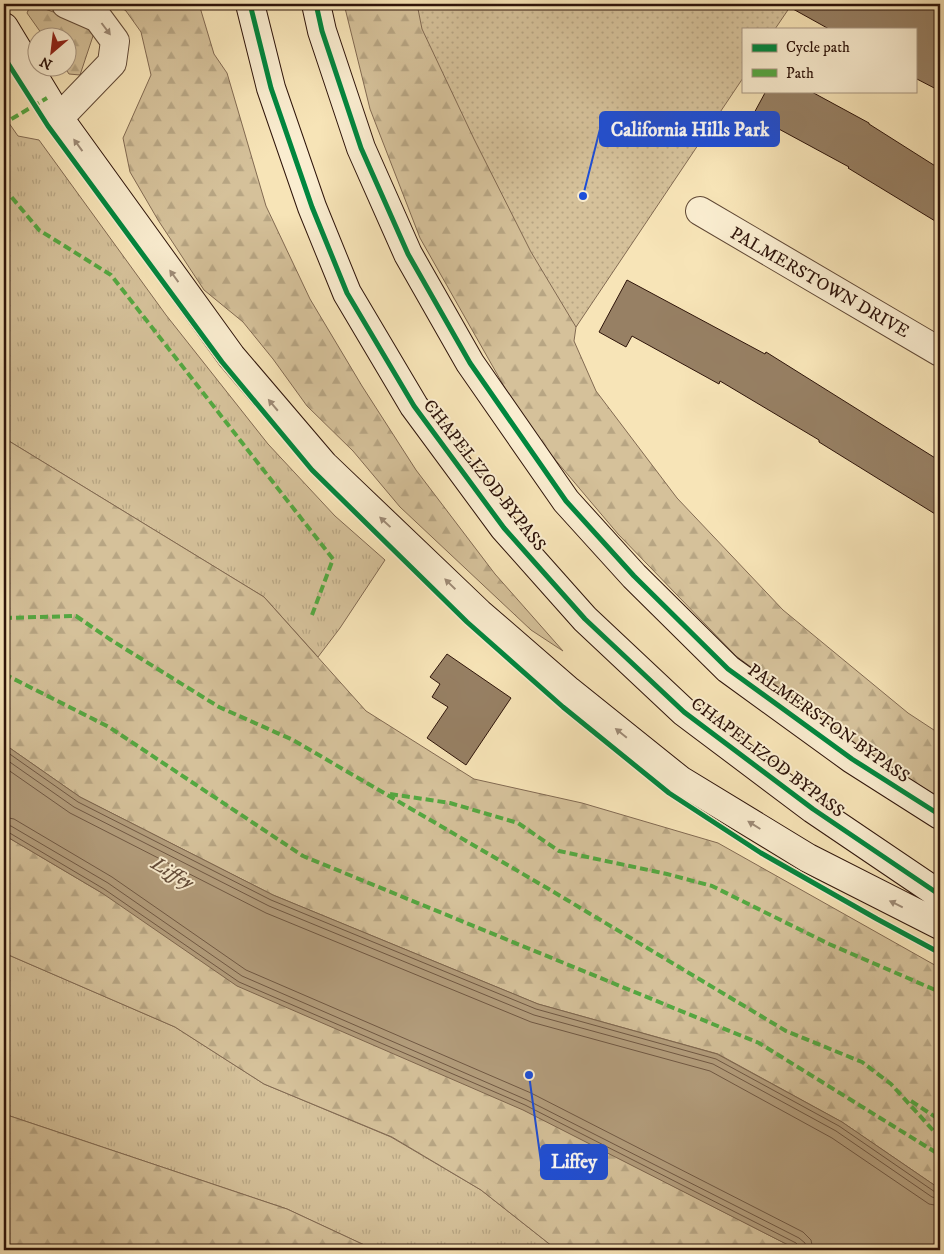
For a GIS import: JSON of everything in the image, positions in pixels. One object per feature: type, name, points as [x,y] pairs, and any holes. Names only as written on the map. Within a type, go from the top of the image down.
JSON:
[{"type":"main road","points":[[59,118],[112,63],[115,41],[98,18],[66,4]]},
{"type":"main road","name":"CHAPELIZOD BYPASS","points":[[250,4],[271,88],[312,207],[347,294],[414,406],[504,528],[585,619],[684,712],[813,809],[940,894]]},
{"type":"main road","name":"PALMERSTON BYPASS","points":[[316,4],[322,31],[361,148],[408,254],[470,363],[566,501],[634,576],[728,669],[852,759],[940,815]]},
{"type":"main road","points":[[4,26],[59,118],[231,356],[324,464],[479,613],[569,691],[680,780],[808,858],[940,925]]},
{"type":"main road","name":"PALMERSTOWN DRIVE","points":[[700,212],[940,352]]},
{"type":"green space","points":[[31,4],[73,19],[95,30],[80,75],[78,75],[78,28],[38,28],[27,13]]},
{"type":"green space","points":[[117,4],[199,4],[214,54],[227,73],[266,206],[310,299],[362,386],[416,470],[495,574],[563,651],[531,630],[400,507],[353,451],[307,406],[243,322],[204,290],[158,220],[130,172],[123,138],[151,75],[141,32],[126,11]]},
{"type":"green space","points":[[344,4],[741,4],[576,327],[574,341],[596,391],[677,498],[783,610],[908,713],[940,734],[940,798],[867,752],[736,656],[618,534],[536,437],[518,411],[420,238],[370,109]]},
{"type":"green space","points":[[417,4],[792,4],[776,28],[742,28],[742,79],[576,327],[531,252],[474,139],[422,29]]},
{"type":"green space","points":[[4,116],[18,136],[39,140],[166,315],[268,444],[335,516],[385,560],[340,628],[318,657],[264,597],[4,438]]},
{"type":"green space","points":[[4,438],[264,597],[366,711],[474,779],[582,803],[718,843],[940,968],[940,1189],[842,1122],[718,1054],[538,1004],[273,895],[80,797],[4,744]]},
{"type":"green space","points":[[4,835],[102,893],[798,1250],[557,1250],[481,1190],[392,1137],[264,1084],[175,1027],[4,953]]},
{"type":"green space","points":[[4,953],[175,1027],[264,1084],[391,1137],[481,1190],[557,1250],[375,1250],[287,1209],[4,1114]]},
{"type":"green space","points":[[4,1114],[287,1209],[375,1250],[4,1250]]},
{"type":"water","points":[[4,744],[80,797],[273,895],[538,1004],[717,1054],[842,1122],[940,1189],[940,1250],[798,1250],[523,1110],[237,986],[102,893],[4,835]]},
{"type":"building","points":[[784,4],[940,4],[940,91],[916,79],[916,28],[827,28]]},
{"type":"building","points":[[765,92],[812,92],[869,123],[940,169],[940,224],[849,167],[753,115]]},
{"type":"building","points":[[627,280],[765,354],[766,352],[940,461],[940,517],[819,442],[819,440],[720,381],[719,384],[632,336],[626,347],[599,332]]},
{"type":"building","points":[[447,654],[511,698],[466,765],[427,738],[448,707],[432,697],[440,684],[430,677]]},
{"type":"marked path","points":[[4,128],[8,121],[47,98]]},
{"type":"marked path","points":[[4,188],[39,230],[111,275],[333,559],[312,615]]},
{"type":"marked path","points":[[4,618],[76,616],[219,707],[293,740],[547,888],[786,1031],[862,1062],[891,1084],[940,1138]]},
{"type":"marked path","points":[[4,674],[109,727],[303,856],[759,1043],[940,1155]]},
{"type":"marked path","points":[[390,794],[450,803],[518,823],[559,851],[667,874],[712,886],[829,944],[940,992]]},
{"type":"marked path","points":[[911,1101],[940,1120]]},
{"type":"cycle path","points":[[250,4],[271,88],[312,207],[347,293],[414,406],[504,528],[585,619],[684,712],[813,809],[940,895]]},
{"type":"cycle path","points":[[316,4],[322,31],[361,148],[408,254],[470,363],[566,501],[634,576],[728,669],[852,759],[940,815]]},
{"type":"cycle path","points":[[4,57],[48,126],[222,362],[312,470],[467,622],[563,707],[669,793],[761,853],[940,953]]},
{"type":"place","name":"California Hills Park","points":[[583,196]]},
{"type":"place","name":"Liffey","points":[[529,1075]]}]
